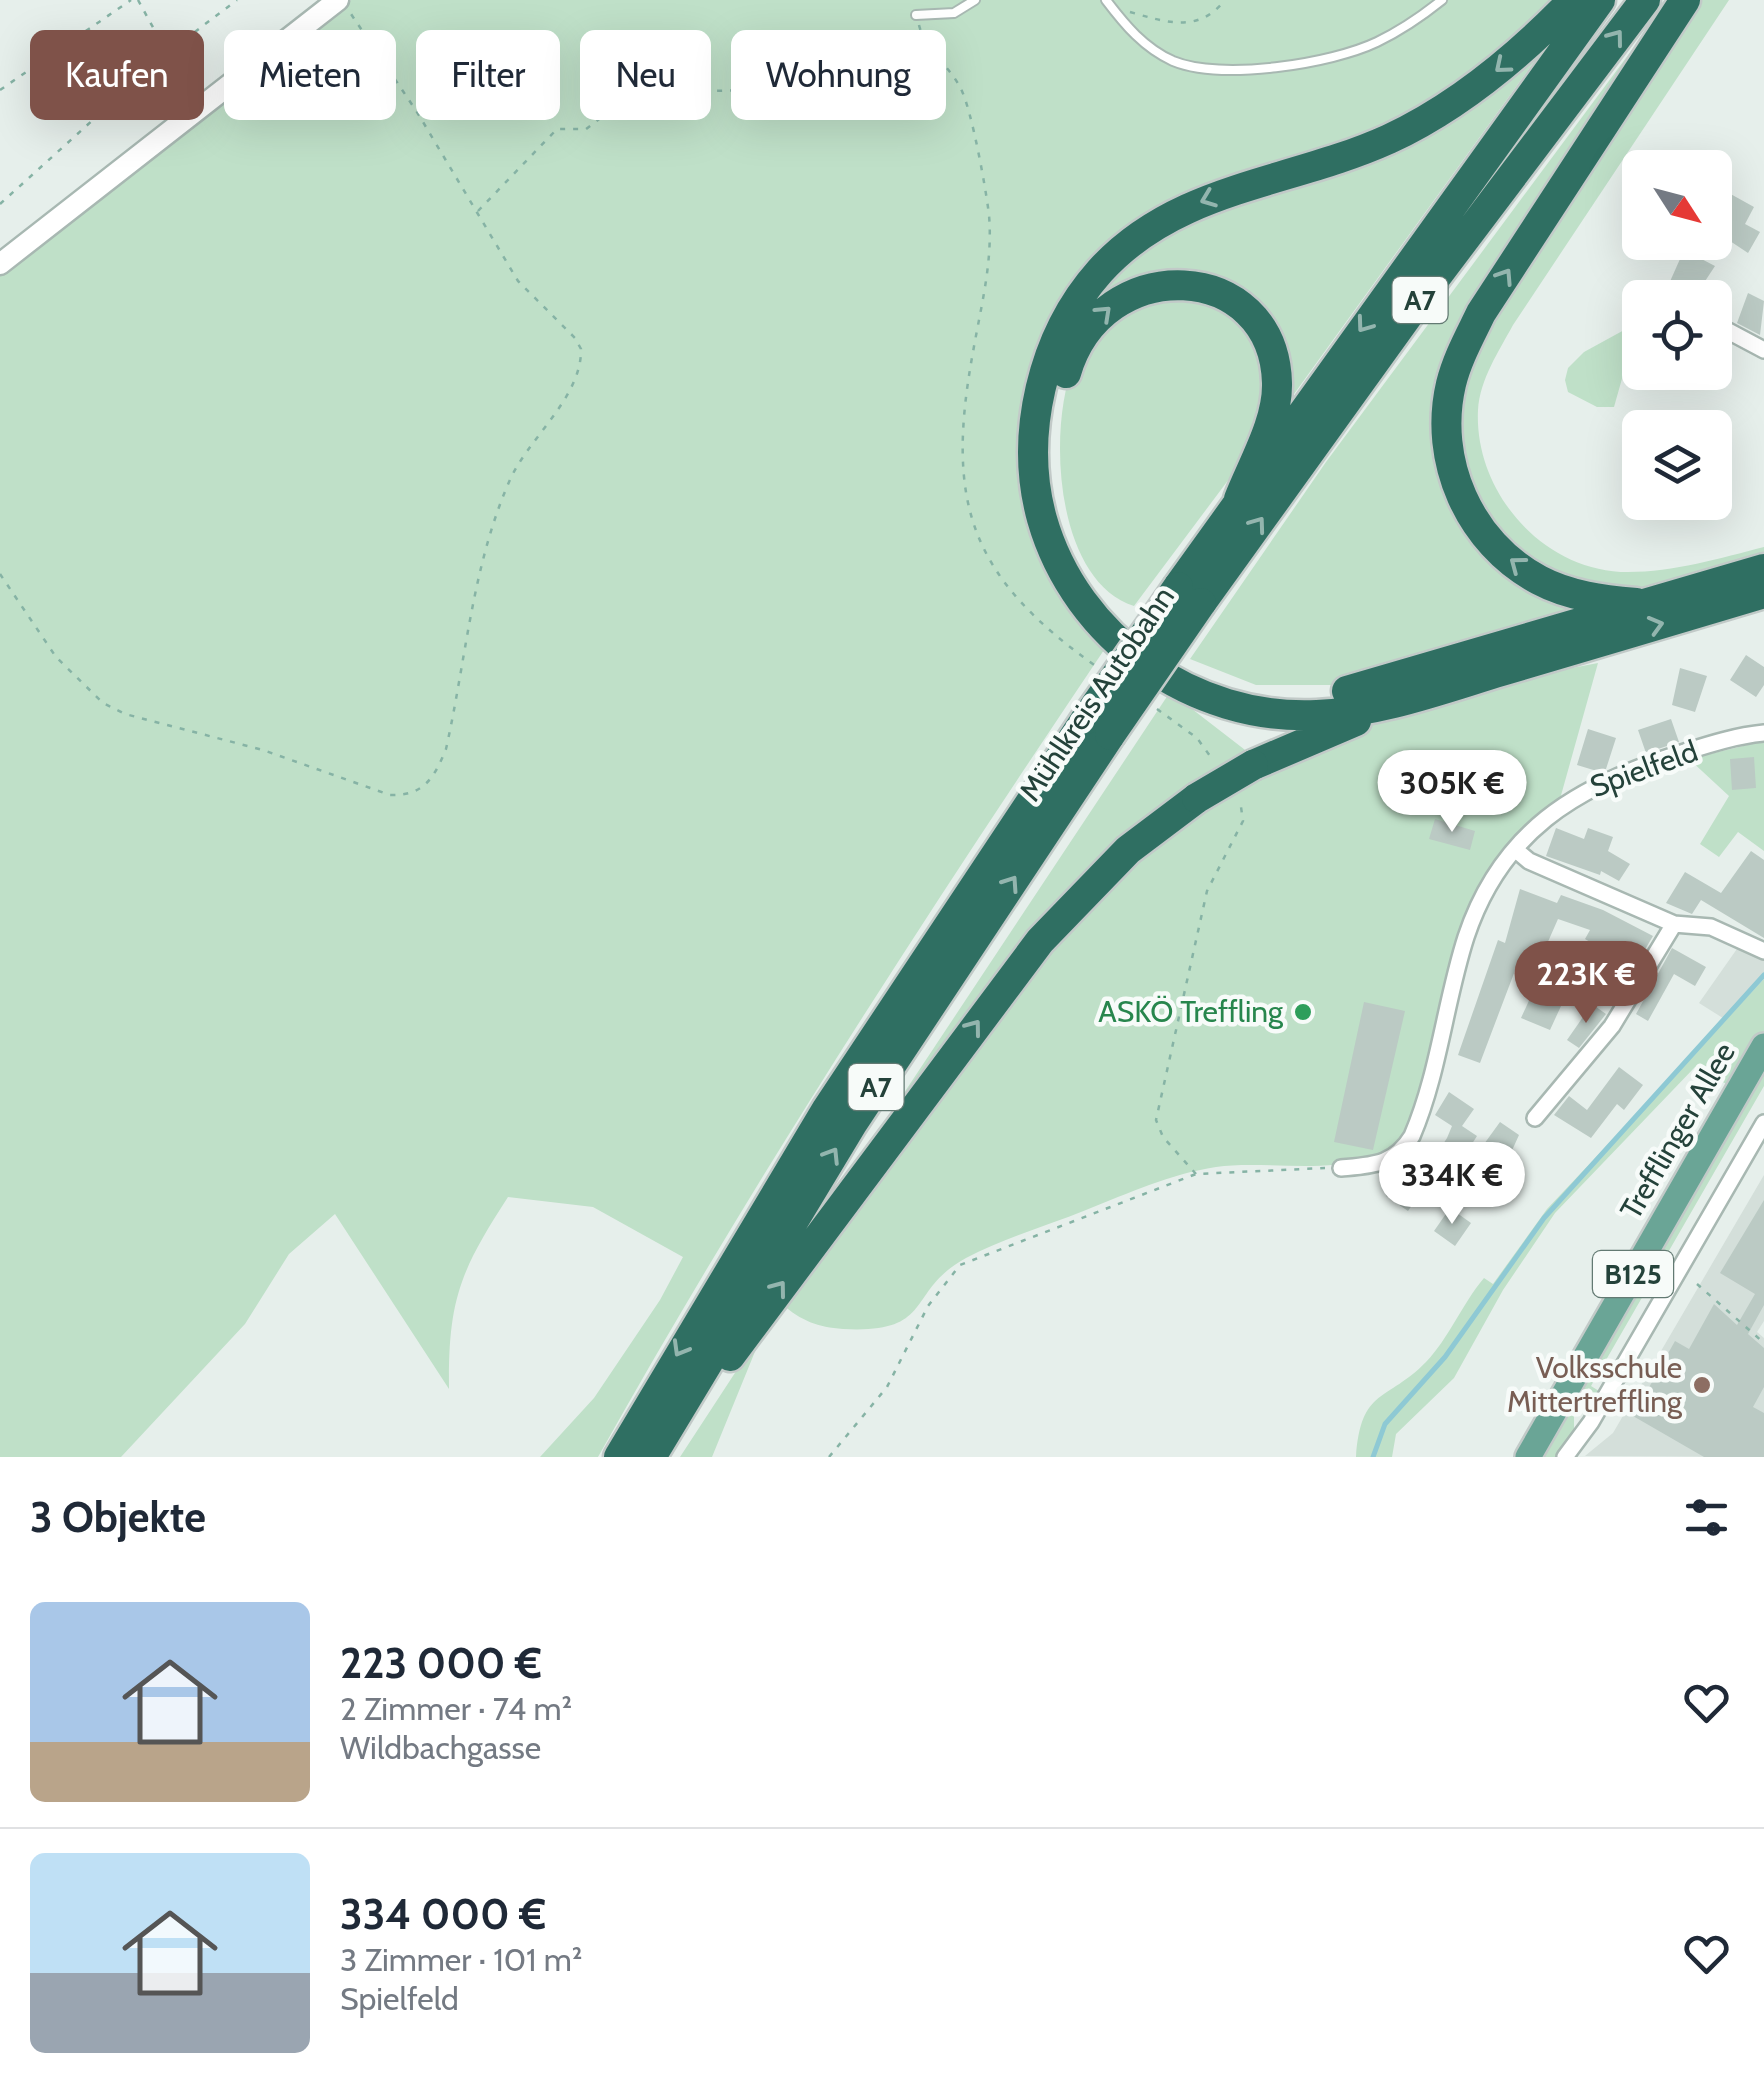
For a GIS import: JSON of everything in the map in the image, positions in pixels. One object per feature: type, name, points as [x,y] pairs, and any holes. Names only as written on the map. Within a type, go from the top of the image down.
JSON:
[{"type":"highway","points":[[1395,703],[1320,715],[1235,707],[1168,680],[1120,644],[1076,594],[1041,516],[1033,450],[1041,388],[1062,327],[1078,298],[1124,247],[1149,227],[1236,189],[1388,139],[1428,118],[1499,70],[1573,0]]},
{"type":"highway","name":"Mühlkreis Autobahn","points":[[1189,595],[1239,499],[1600,0]]},
{"type":"highway","name":"Mühlkreis Autobahn","points":[[619,1457],[827,1109],[1189,595],[1645,0]]},
{"type":"highway","points":[[1645,604],[1564,590],[1540,580],[1496,548],[1464,503],[1454,477],[1446,412],[1456,367],[1481,313],[1686,0]]},
{"type":"highway","points":[[1239,499],[1275,405],[1275,366],[1262,332],[1234,304],[1200,287],[1158,285],[1116,301],[1080,338],[1069,363],[1055,429],[1056,482],[1066,529],[1092,581],[1135,632],[1160,652],[1236,687],[1284,695],[1337,693],[1376,686],[1764,570]]},
{"type":"highway","points":[[654,1452],[703,1397],[1040,941],[1128,850],[1196,798],[1253,764],[1395,703],[1764,593]]},
{"type":"highway","name":"Mühlkreis Autobahn","points":[[654,1452],[1098,727]]},
{"type":"main road","name":"Trefflinger Allee","points":[[1528,1457],[1764,1046]]},
{"type":"street","points":[[0,264],[344,6]]},
{"type":"street","points":[[1732,333],[1764,350]]},
{"type":"street","name":"Spielfeld","points":[[1342,1168],[1388,1162],[1401,1153],[1412,1136],[1471,923],[1486,890],[1516,850],[1555,810],[1581,791],[1666,758],[1764,733]]},
{"type":"street","points":[[1516,850],[1529,861],[1674,924],[1711,927],[1764,951]]},
{"type":"street","points":[[1535,1118],[1608,1033],[1674,924]]},
{"type":"street","points":[[1565,1457],[1591,1422],[1764,1124]]},
{"type":"lane","points":[[916,14],[954,13],[974,0]]},
{"type":"lane","points":[[1106,0],[1150,48],[1171,60],[1224,68],[1300,63],[1357,49],[1405,26],[1442,0]]},
{"type":"path","points":[[0,90],[131,0]]},
{"type":"path","points":[[138,0],[154,30]]},
{"type":"path","points":[[198,30],[238,0]]},
{"type":"path","points":[[1114,10],[1186,24],[1208,16],[1225,0]]},
{"type":"path","points":[[0,574],[56,657],[103,703],[125,714],[263,750],[390,794],[406,795],[424,788],[446,749],[477,578],[496,516],[510,478],[570,388],[581,360],[575,338],[518,281],[344,6]]},
{"type":"path","points":[[916,14],[920,30]]},
{"type":"path","points":[[946,67],[962,90],[989,213],[988,277],[964,404],[962,444],[970,509],[981,547],[1010,596],[1063,643],[1112,677]]},
{"type":"path","points":[[477,212],[556,129],[586,129],[634,94],[731,91]]},
{"type":"path","points":[[0,204],[93,120]]},
{"type":"path","points":[[1144,700],[1197,738],[1214,762]]},
{"type":"path","points":[[1196,1174],[1163,1137],[1156,1120],[1207,891],[1244,821],[1240,799]]},
{"type":"path","points":[[830,1457],[887,1387],[928,1306],[960,1265],[1196,1174],[1342,1168]]},
{"type":"path","points":[[1697,1284],[1764,1343]]},
{"type":"shaded area","points":[[1739,946],[1764,959],[1764,979],[1726,1020],[1699,1003]]},
{"type":"shaded area","name":"Volksschule Mittertreffling","points":[[1764,1175],[1764,1321],[1757,1332],[1764,1338],[1764,1457],[1585,1456],[1613,1433]]},
{"type":"green space","points":[[351,0],[1559,0],[1430,107],[1101,257],[1025,476],[1106,647],[844,1047],[718,1250],[598,1457],[540,1457],[594,1398],[660,1300],[683,1257],[593,1207],[508,1197],[478,1246],[460,1287],[451,1332],[449,1389],[335,1214],[289,1254],[245,1324],[121,1457],[0,1457],[0,274],[197,120],[204,120],[204,115],[224,99],[224,120],[396,120],[396,30],[313,30]]},
{"type":"green space","points":[[1669,0],[1458,342],[1454,498],[1589,604],[1340,685],[1256,685],[1190,659],[1326,462]]},
{"type":"green space","points":[[1697,0],[1729,0],[1629,150],[1622,150],[1622,161],[1513,325],[1482,387],[1478,410],[1480,441],[1501,497],[1520,522],[1568,558],[1597,568],[1628,572],[1697,564],[1764,547],[1764,563],[1708,580],[1611,594],[1532,567],[1477,511],[1455,427],[1474,344]]},
{"type":"green space","points":[[1547,44],[1281,412],[1274,342],[1168,276],[1057,375],[1050,470],[1072,561],[1051,529],[1042,416],[1077,311],[1154,232],[1339,166]]},
{"type":"green space","points":[[1197,293],[1256,335],[1270,403],[1235,471],[1134,606],[1108,591],[1088,567],[1073,536],[1060,462],[1066,391],[1078,356],[1116,308]]},
{"type":"green space","points":[[1622,331],[1622,379],[1614,407],[1597,407],[1568,392],[1568,368],[1584,352]]},
{"type":"green space","points":[[1598,663],[1560,799],[1525,830],[1458,944],[1408,1130],[1391,1147],[1370,1158],[1345,1164],[1216,1167],[1150,1185],[966,1258],[934,1284],[907,1317],[893,1325],[872,1329],[826,1327],[803,1319],[782,1304],[1047,946],[1189,814],[1362,727],[1551,672]]},
{"type":"green space","points":[[1170,692],[1249,753],[1086,878],[888,1117]]},
{"type":"green space","points":[[1764,741],[1764,851],[1738,832],[1719,857],[1700,844],[1729,796],[1689,759]]},
{"type":"green space","points":[[1764,979],[1764,1031],[1732,1087],[1695,1067],[1555,1213],[1503,1290],[1454,1378],[1396,1434],[1392,1457],[1356,1457],[1359,1434],[1370,1407],[1426,1362],[1484,1278],[1493,1284],[1547,1209]]},
{"type":"green space","points":[[1764,1063],[1764,1086],[1591,1386],[1599,1391],[1574,1411],[1574,1434],[1555,1457],[1536,1457]]},
{"type":"green space","points":[[765,1327],[712,1457],[680,1457]]},
{"type":"building","points":[[1732,195],[1754,207],[1745,224],[1760,232],[1748,253],[1732,242]]},
{"type":"building","points":[[1680,260],[1703,260],[1715,266],[1706,280],[1671,280]]},
{"type":"building","points":[[1748,293],[1764,301],[1760,335],[1737,323]]},
{"type":"building","points":[[1746,655],[1764,667],[1764,685],[1756,697],[1730,680]]},
{"type":"building","points":[[1680,668],[1707,676],[1695,712],[1672,705]]},
{"type":"building","points":[[1671,719],[1679,742],[1646,753],[1638,730]]},
{"type":"building","points":[[1588,729],[1616,738],[1606,769],[1600,772],[1577,765]]},
{"type":"building","points":[[1754,757],[1756,788],[1732,790],[1730,759]]},
{"type":"building","points":[[1435,819],[1475,831],[1470,850],[1429,839]]},
{"type":"building","points":[[1556,828],[1584,839],[1588,828],[1613,837],[1608,851],[1630,864],[1619,881],[1601,871],[1600,875],[1546,856]]},
{"type":"building","points":[[1751,851],[1764,860],[1764,938],[1701,900],[1692,914],[1666,903],[1685,872],[1721,893]]},
{"type":"building","points":[[1520,889],[1557,903],[1561,895],[1603,910],[1653,936],[1634,968],[1585,939],[1590,930],[1558,919],[1536,969],[1519,960],[1480,1063],[1458,1055],[1498,940],[1505,943]]},
{"type":"building","points":[[1672,948],[1706,967],[1695,986],[1674,974],[1648,1021],[1636,1014]]},
{"type":"building","points":[[1538,981],[1567,993],[1550,1030],[1521,1018]]},
{"type":"building","name":"ASKÖ Treffling","points":[[1364,1002],[1405,1011],[1373,1150],[1334,1142]]},
{"type":"building","points":[[1592,1004],[1606,1014],[1579,1048],[1567,1040]]},
{"type":"building","points":[[1619,1067],[1643,1085],[1624,1110],[1617,1104],[1591,1138],[1554,1115],[1569,1096],[1587,1110]]},
{"type":"building","points":[[1449,1092],[1474,1109],[1462,1126],[1477,1136],[1445,1186],[1431,1177],[1408,1211],[1386,1196],[1402,1174],[1410,1179],[1425,1156],[1432,1161],[1447,1138],[1452,1126],[1435,1115]]},
{"type":"building","points":[[1500,1122],[1519,1135],[1504,1168],[1479,1151]]},
{"type":"building","name":"Volksschule Mittertreffling","points":[[1764,1200],[1764,1305],[1748,1334],[1764,1348],[1764,1387],[1753,1407],[1764,1413],[1764,1457],[1704,1457],[1633,1416],[1675,1341],[1689,1349],[1714,1304],[1737,1325],[1755,1294],[1720,1273]]},
{"type":"building","points":[[1450,1208],[1471,1223],[1455,1246],[1434,1231]]},
{"type":"waterway","points":[[1373,1457],[1385,1424],[1445,1357],[1544,1218],[1764,975]]},
{"type":"place","name":"ASKÖ Treffling","points":[[1303,1012]]},
{"type":"place","name":"Volksschule Mittertreffling","points":[[1702,1385]]}]
